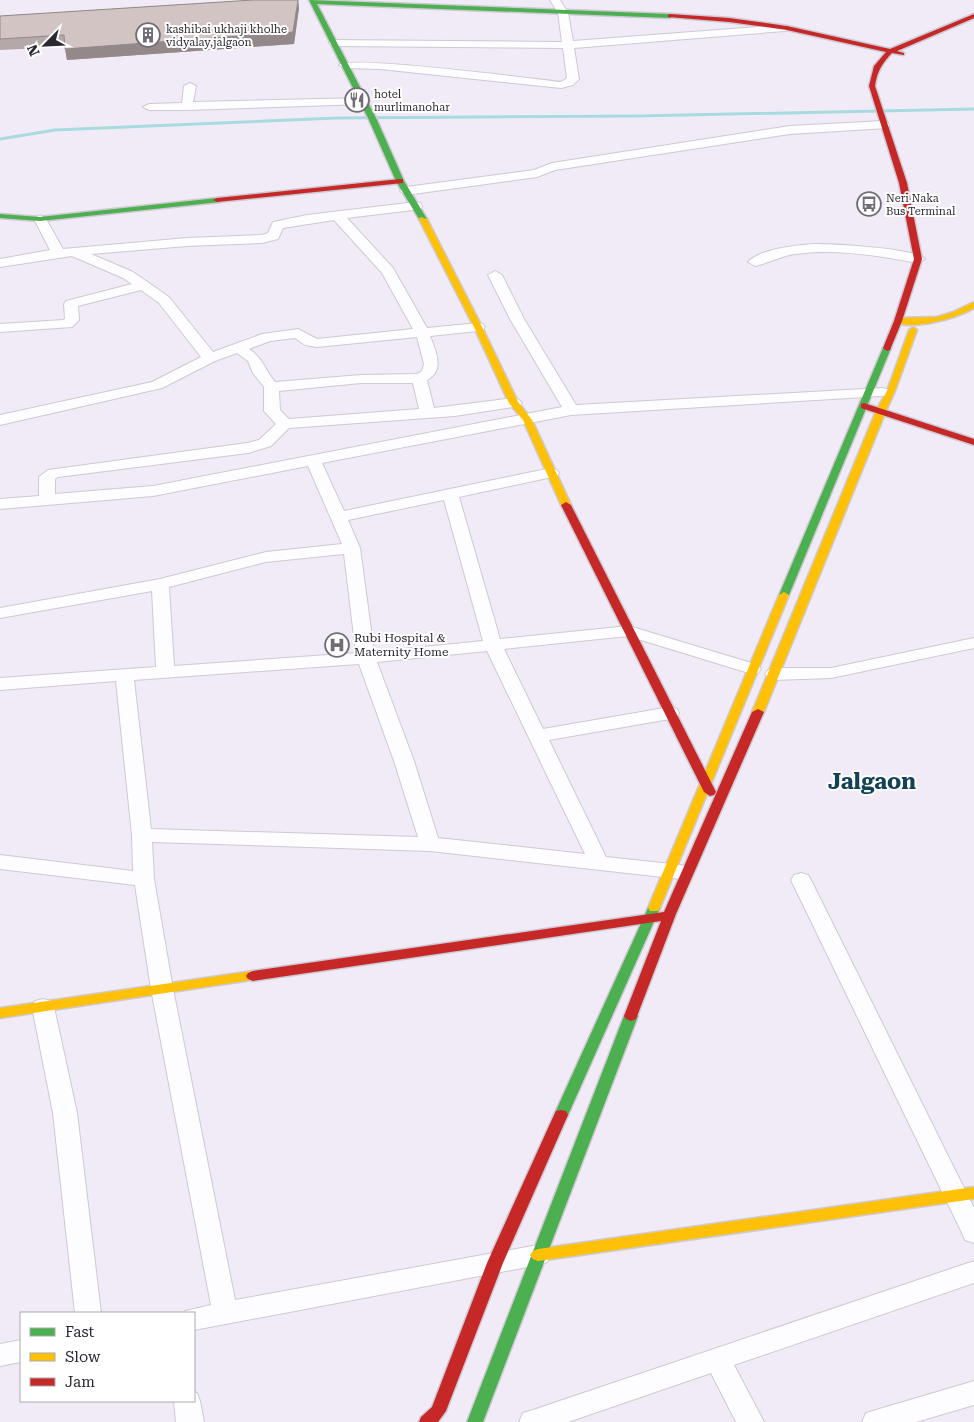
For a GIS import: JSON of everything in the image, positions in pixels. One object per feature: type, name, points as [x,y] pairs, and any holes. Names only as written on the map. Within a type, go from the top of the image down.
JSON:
[{"type":"main road","points":[[718,808],[629,631],[604,586],[527,420],[514,403],[478,327],[416,206],[403,186],[368,110],[313,1],[476,5],[562,13],[722,18],[814,32],[896,53]]},
{"type":"main road","points":[[910,214],[921,210],[883,125],[882,106],[886,71],[896,53],[974,16]]},
{"type":"main road","points":[[440,1418],[495,1263],[650,917],[898,321],[918,259],[903,169],[882,106],[872,86],[873,72],[882,59],[974,23]]},
{"type":"main road","points":[[0,216],[40,220],[403,186]]},
{"type":"main road","points":[[898,321],[917,318],[942,319],[964,312],[974,305]]},
{"type":"main road","points":[[475,1422],[670,914],[718,808],[774,674],[880,410],[891,391],[917,318]]},
{"type":"main road","points":[[866,399],[880,410],[974,442]]},
{"type":"main road","points":[[0,1013],[670,914]]},
{"type":"main road","points":[[538,1255],[965,1195]]},
{"type":"street","points":[[345,65],[380,66],[561,84],[569,83],[573,79],[562,13],[555,0]]},
{"type":"street","points":[[334,43],[567,45],[785,28]]},
{"type":"street","points":[[187,107],[190,86]]},
{"type":"street","points":[[149,108],[368,110]]},
{"type":"street","points":[[403,186],[537,174],[552,167],[790,130],[883,125]]},
{"type":"street","points":[[0,263],[66,252],[187,242],[262,239],[273,236],[278,225],[307,219],[339,217],[416,206]]},
{"type":"street","points":[[271,386],[361,379],[419,378],[429,373],[431,366],[429,351],[421,332],[387,271],[339,217]]},
{"type":"street","points":[[40,220],[52,244],[66,252],[128,275],[164,300],[210,358]]},
{"type":"street","points":[[755,262],[771,254],[800,248],[869,250],[918,259]]},
{"type":"street","points":[[495,275],[517,319],[571,410]]},
{"type":"street","points":[[0,328],[67,324],[72,320],[71,304],[142,285]]},
{"type":"street","points":[[0,420],[158,385],[210,358],[267,336],[294,333],[310,342],[317,343],[478,327]]},
{"type":"street","points":[[239,348],[254,359],[260,373],[271,386],[272,411],[285,424]]},
{"type":"street","points":[[419,378],[426,412]]},
{"type":"street","points":[[0,504],[152,491],[571,410],[866,399],[891,391]]},
{"type":"street","points":[[47,500],[47,477],[54,473],[248,448],[266,443],[285,424],[455,410],[514,403]]},
{"type":"street","points":[[455,410],[464,432]]},
{"type":"street","points":[[313,460],[352,548],[366,658],[404,761],[430,844]]},
{"type":"street","points":[[338,518],[552,473]]},
{"type":"street","points":[[450,494],[493,645],[539,736],[599,863]]},
{"type":"street","points":[[0,613],[160,584],[266,557],[352,548]]},
{"type":"street","points":[[160,584],[165,672]]},
{"type":"street","points":[[0,684],[366,658],[629,631],[752,669]]},
{"type":"street","points":[[774,674],[831,673],[974,643]]},
{"type":"street","points":[[124,675],[142,835],[144,879],[162,989],[225,1313]]},
{"type":"street","points":[[539,736],[670,713]]},
{"type":"street","points":[[142,835],[430,844],[689,873]]},
{"type":"street","points":[[0,862],[144,879]]},
{"type":"street","points":[[801,880],[965,1195],[974,1233]]},
{"type":"street","points":[[43,1007],[65,1113],[88,1312]]},
{"type":"street","points":[[195,1319],[538,1255]]},
{"type":"street","points":[[533,1422],[974,1272]]},
{"type":"street","points":[[0,1355],[20,1351]]},
{"type":"street","points":[[718,1360],[750,1422]]},
{"type":"street","points":[[876,1422],[974,1393]]},
{"type":"street","points":[[187,1402],[190,1422]]},
{"type":"building","name":"kashibai ukhaji kholhe vidyalay,jalgaon","points":[[253,0],[298,0],[293,32],[65,49],[64,35],[0,39],[0,16]]},
{"type":"waterway","points":[[0,139],[55,130],[337,118],[637,116],[974,109]]},
{"type":"traffic: fast","points":[[312,0],[373,120],[400,181],[423,219]]},
{"type":"traffic: fast","points":[[313,2],[670,16]]},
{"type":"traffic: fast","points":[[0,216],[40,219],[217,200]]},
{"type":"traffic: fast","points":[[784,595],[887,348]]},
{"type":"traffic: fast","points":[[561,1115],[654,908]]},
{"type":"traffic: fast","points":[[475,1422],[631,1016]]},
{"type":"traffic: slow","points":[[423,219],[514,403],[527,420],[566,505]]},
{"type":"traffic: slow","points":[[898,321],[918,321],[947,317],[974,305]]},
{"type":"traffic: slow","points":[[758,712],[881,411],[891,391],[913,330]]},
{"type":"traffic: slow","points":[[654,908],[784,595]]},
{"type":"traffic: slow","points":[[0,1013],[253,976]]},
{"type":"traffic: slow","points":[[538,1255],[974,1193]]},
{"type":"traffic: jam","points":[[670,16],[729,20],[787,28],[902,54]]},
{"type":"traffic: jam","points":[[887,348],[898,321],[918,259],[903,183],[872,86],[875,71],[883,58],[891,51],[974,16]]},
{"type":"traffic: jam","points":[[217,200],[400,181]]},
{"type":"traffic: jam","points":[[864,406],[974,442]]},
{"type":"traffic: jam","points":[[566,505],[710,792]]},
{"type":"traffic: jam","points":[[631,1016],[670,914],[758,712]]},
{"type":"traffic: jam","points":[[253,976],[662,916]]},
{"type":"traffic: jam","points":[[427,1422],[438,1411],[495,1263],[561,1115]]},
{"type":"place","name":"kashibai ukhaji kholhe vidyalay,jalgaon","points":[[148,35]]},
{"type":"place","name":"hotel murlimanohar","points":[[357,100]]},
{"type":"place","name":"Neri Naka Bus Terminal","points":[[869,204]]},
{"type":"place","name":"Rubi Hospital & Maternity Home","points":[[337,645]]},
{"type":"district","name":"Jalgaon","points":[[872,781]]}]
